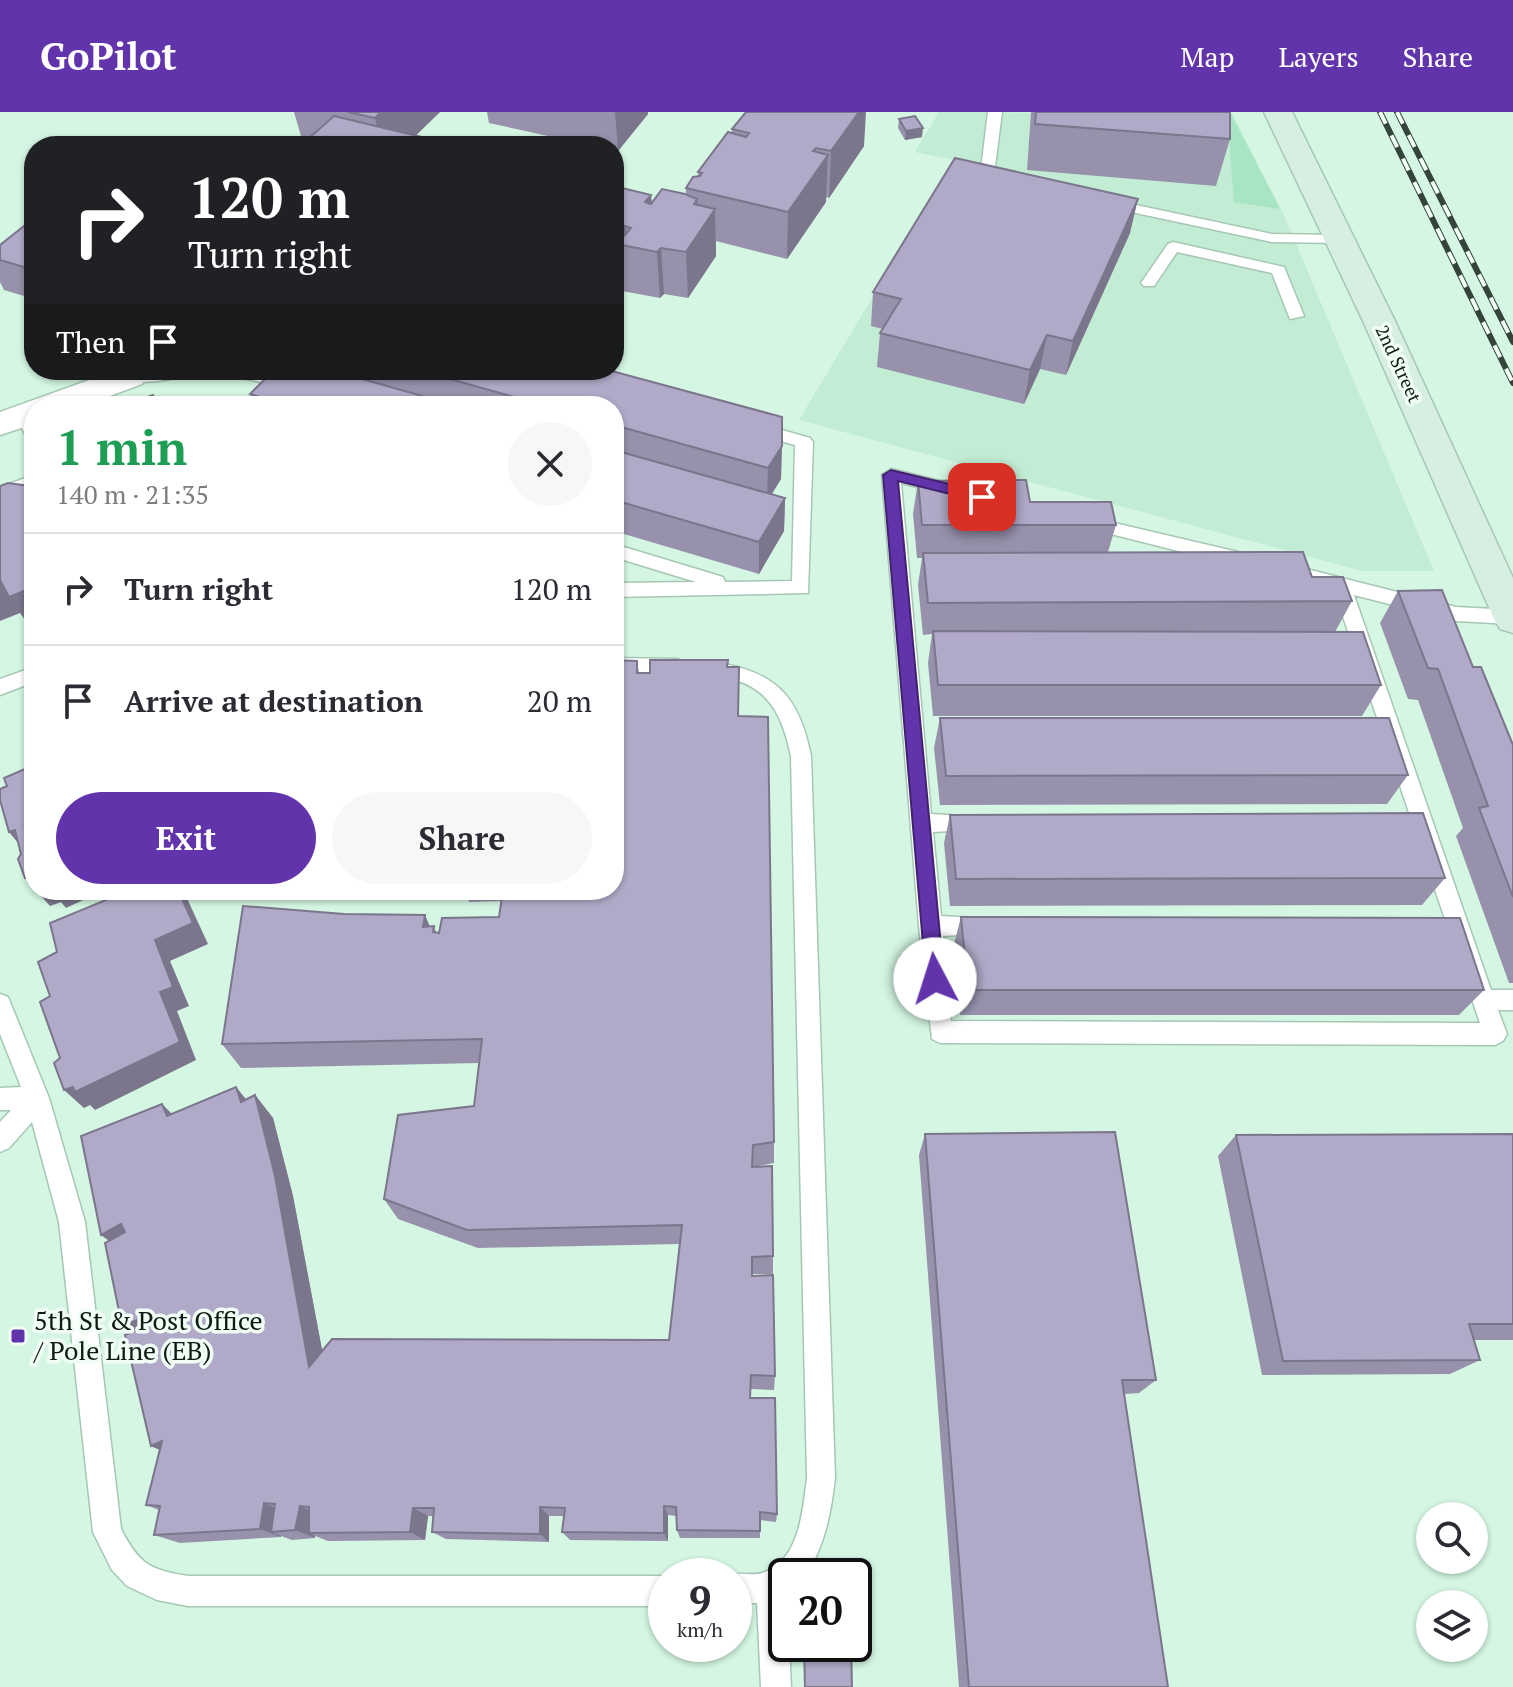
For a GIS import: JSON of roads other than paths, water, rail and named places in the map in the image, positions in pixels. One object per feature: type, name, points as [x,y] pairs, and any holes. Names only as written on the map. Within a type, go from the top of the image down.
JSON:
[{"type":"street","name":"2nd Street","points":[[1278,112],[1513,618]]},
{"type":"street","points":[[84,396],[123,380]]},
{"type":"lane","points":[[995,112],[987,177],[1017,183]]},
{"type":"lane","points":[[1092,199],[1272,238],[1339,239]]},
{"type":"lane","points":[[1149,283],[1173,247],[1279,270],[1296,316]]},
{"type":"lane","points":[[272,396],[291,380]]},
{"type":"lane","points":[[624,590],[801,588],[795,520],[804,442],[729,422]]},
{"type":"lane","points":[[966,493],[891,475],[907,570],[914,649],[921,734],[921,823],[940,1032],[1495,1034],[1449,925],[1414,824],[1355,650],[1341,584]]},
{"type":"lane","points":[[0,493],[24,485]]},
{"type":"lane","points":[[1072,519],[1456,614],[1513,618]]},
{"type":"lane","points":[[624,553],[738,589]]},
{"type":"lane","points":[[1207,570],[1266,568]]},
{"type":"lane","points":[[624,665],[725,670],[759,682],[785,700],[796,724],[801,756],[821,1478],[815,1526],[800,1558]]},
{"type":"lane","points":[[0,687],[24,678]]},
{"type":"lane","points":[[921,823],[1000,823]]},
{"type":"lane","points":[[930,926],[1010,926]]},
{"type":"lane","points":[[1482,1000],[1513,1000]]},
{"type":"lane","points":[[0,1004],[37,1098],[72,1222],[107,1532],[123,1563],[146,1584],[188,1591],[648,1591]]},
{"type":"lane","points":[[0,1099],[37,1098]]},
{"type":"lane","points":[[0,1140],[37,1098]]},
{"type":"lane","points":[[775,1662],[776,1687]]},
{"type":"railway","points":[[1380,112],[1513,383]]},
{"type":"railway","points":[[1397,112],[1513,342]]},
{"type":"place","name":"5th St & Post Office / Pole Line (EB)","points":[[18,1336]]}]
